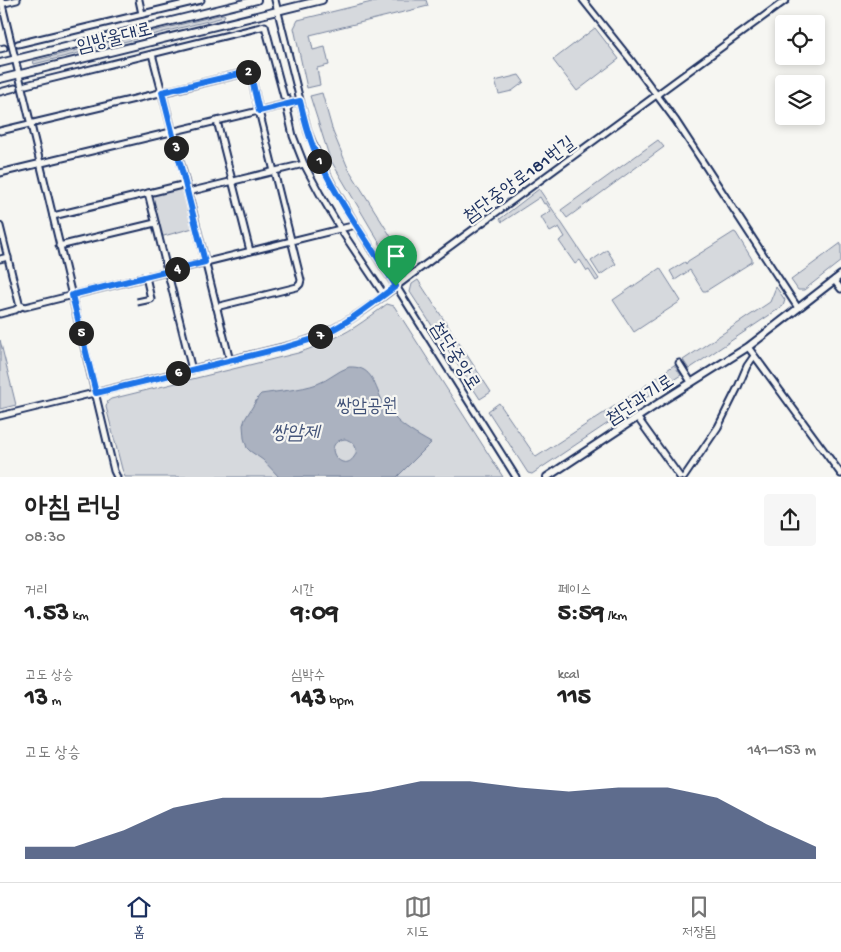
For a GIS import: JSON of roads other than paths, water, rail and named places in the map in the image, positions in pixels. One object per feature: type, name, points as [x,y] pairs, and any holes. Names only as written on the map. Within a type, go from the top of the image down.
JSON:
[{"type":"main road","name":"임방울대로","points":[[0,63],[257,0]]},
{"type":"main road","name":"임방울대로","points":[[0,79],[322,0]]},
{"type":"main road","points":[[231,6],[238,6],[242,12],[240,18],[235,21]]},
{"type":"main road","name":"첨단과기로","points":[[547,477],[691,382],[748,347],[841,275]]},
{"type":"street","points":[[17,0],[1,3],[117,477]]},
{"type":"street","points":[[139,0],[142,14]]},
{"type":"street","points":[[18,44],[200,0]]},
{"type":"street","name":"첨단중앙로","points":[[275,0],[308,132],[320,161],[356,225],[516,477]]},
{"type":"street","points":[[583,0],[676,121],[798,308]]},
{"type":"street","name":"첨단중앙로181번길","points":[[0,416],[192,370],[301,342],[325,333],[351,318],[396,286],[786,0]]},
{"type":"street","points":[[26,85],[265,26],[284,97],[287,98]]},
{"type":"street","points":[[152,54],[230,360]]},
{"type":"street","points":[[0,131],[248,72],[251,75],[301,280],[300,284],[296,287],[216,306]]},
{"type":"street","points":[[0,92],[15,88]]},
{"type":"street","points":[[0,173],[300,101]]},
{"type":"street","points":[[288,106],[293,136],[304,164],[341,228],[381,290]]},
{"type":"street","points":[[217,121],[250,250]]},
{"type":"street","points":[[188,192],[304,164]]},
{"type":"street","points":[[53,216],[186,184]]},
{"type":"street","points":[[148,193],[192,370]]},
{"type":"street","points":[[60,246],[155,223]]},
{"type":"street","points":[[0,314],[22,306],[27,307],[356,225]]},
{"type":"street","points":[[0,226],[19,303],[22,306]]},
{"type":"street","points":[[0,259],[8,257]]},
{"type":"street","points":[[137,302],[151,299],[145,272]]},
{"type":"street","points":[[834,280],[841,289]]},
{"type":"street","points":[[748,347],[841,474]]},
{"type":"street","points":[[686,476],[718,427],[747,366],[754,356]]},
{"type":"street","points":[[679,363],[691,382]]},
{"type":"street","points":[[637,417],[680,477]]},
{"type":"water","name":"쌍암제","points":[[356,367],[370,375],[387,409],[393,416],[406,428],[431,443],[397,477],[279,477],[263,460],[247,448],[244,438],[243,425],[245,419],[259,396],[261,394],[310,386],[345,369]],"holes":[[[345,439],[355,446],[356,454],[349,462],[344,462],[339,460],[333,451],[337,442]]]},
{"type":"park label","name":"쌍암공원","points":[[367,404]]}]
